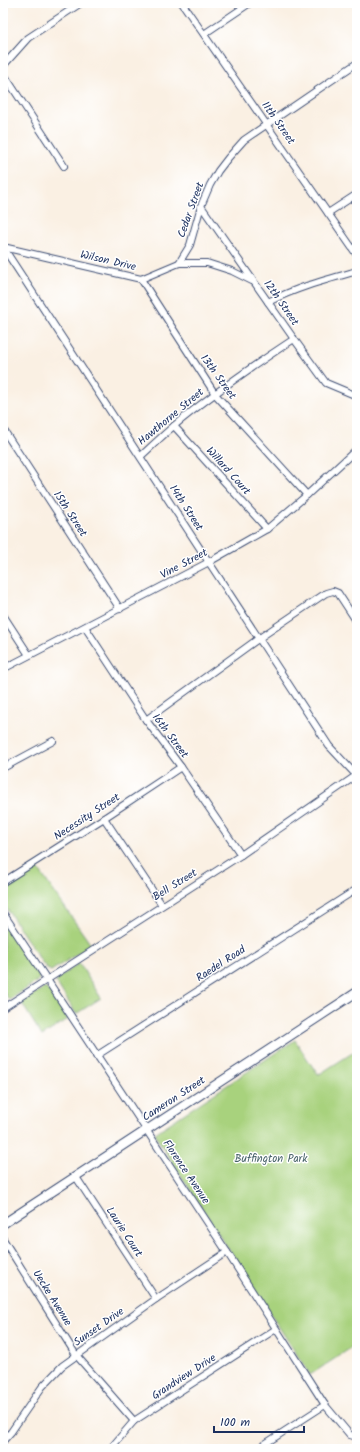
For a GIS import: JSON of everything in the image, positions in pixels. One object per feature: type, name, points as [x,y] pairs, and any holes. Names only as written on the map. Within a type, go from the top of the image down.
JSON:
[{"type":"main road","name":"Cameron Street","points":[[3,1224],[357,992]]},
{"type":"street","points":[[3,66],[28,38],[81,3]]},
{"type":"street","name":"11th Street","points":[[182,3],[357,255]]},
{"type":"street","points":[[204,34],[250,3]]},
{"type":"street","name":"Cedar Street","points":[[179,263],[190,244],[201,206],[212,180],[228,158],[244,140],[357,63]]},
{"type":"street","points":[[3,73],[64,166]]},
{"type":"street","points":[[328,213],[357,194]]},
{"type":"street","name":"12th Street","points":[[201,206],[252,281],[326,383],[357,396]]},
{"type":"street","name":"Wilson Drive","points":[[3,246],[141,279],[179,263],[207,264],[232,271],[252,281]]},
{"type":"street","name":"14th Street","points":[[3,246],[329,746],[357,775]]},
{"type":"street","points":[[268,302],[291,291],[316,282],[357,271]]},
{"type":"street","name":"13th Street","points":[[141,279],[215,394],[307,495]]},
{"type":"street","name":"Hawthorne Street","points":[[141,456],[174,426],[215,394],[294,339]]},
{"type":"street","name":"Willard Court","points":[[174,426],[267,529]]},
{"type":"street","name":"15th Street","points":[[3,429],[120,609]]},
{"type":"street","name":"Vine Street","points":[[3,669],[209,562],[267,529],[357,449]]},
{"type":"street","points":[[146,720],[258,639],[326,593],[338,593],[357,622]]},
{"type":"street","points":[[3,615],[29,656]]},
{"type":"street","name":"16th Street","points":[[85,627],[146,720],[181,767],[241,855]]},
{"type":"street","points":[[3,768],[53,742]]},
{"type":"street","name":"Necessity Street","points":[[3,882],[181,767]]},
{"type":"street","name":"Bell Street","points":[[3,1008],[241,855],[357,775]]},
{"type":"street","points":[[104,818],[162,905]]},
{"type":"street","name":"Raedel Road","points":[[96,1056],[357,889]]},
{"type":"street","name":"Florence Avenue","points":[[3,913],[96,1056],[227,1252],[325,1405],[350,1436],[357,1438]]},
{"type":"street","name":"Laurie Court","points":[[76,1177],[156,1299]]},
{"type":"street","name":"Uecke Avenue","points":[[3,1239],[76,1355],[134,1421]]},
{"type":"street","name":"Sunset Drive","points":[[3,1441],[11,1432],[42,1387],[62,1366],[156,1299],[227,1252]]},
{"type":"street","name":"Grandview Drive","points":[[110,1449],[134,1421],[276,1329]]},
{"type":"street","points":[[257,1449],[325,1405]]},
{"type":"green space","points":[[36,866],[91,945],[51,971],[47,969],[41,961],[3,903],[3,888]]},
{"type":"green space","points":[[3,920],[39,976],[39,979],[36,982],[9,1000],[3,991]]},
{"type":"green space","points":[[79,963],[101,998],[76,1014],[56,982]]},
{"type":"green space","points":[[44,988],[48,990],[68,1019],[42,1036],[21,1002]]},
{"type":"green space","name":"Buffington Park","points":[[295,1040],[318,1075],[357,1050],[357,1344],[310,1375],[158,1140],[155,1133]]}]
